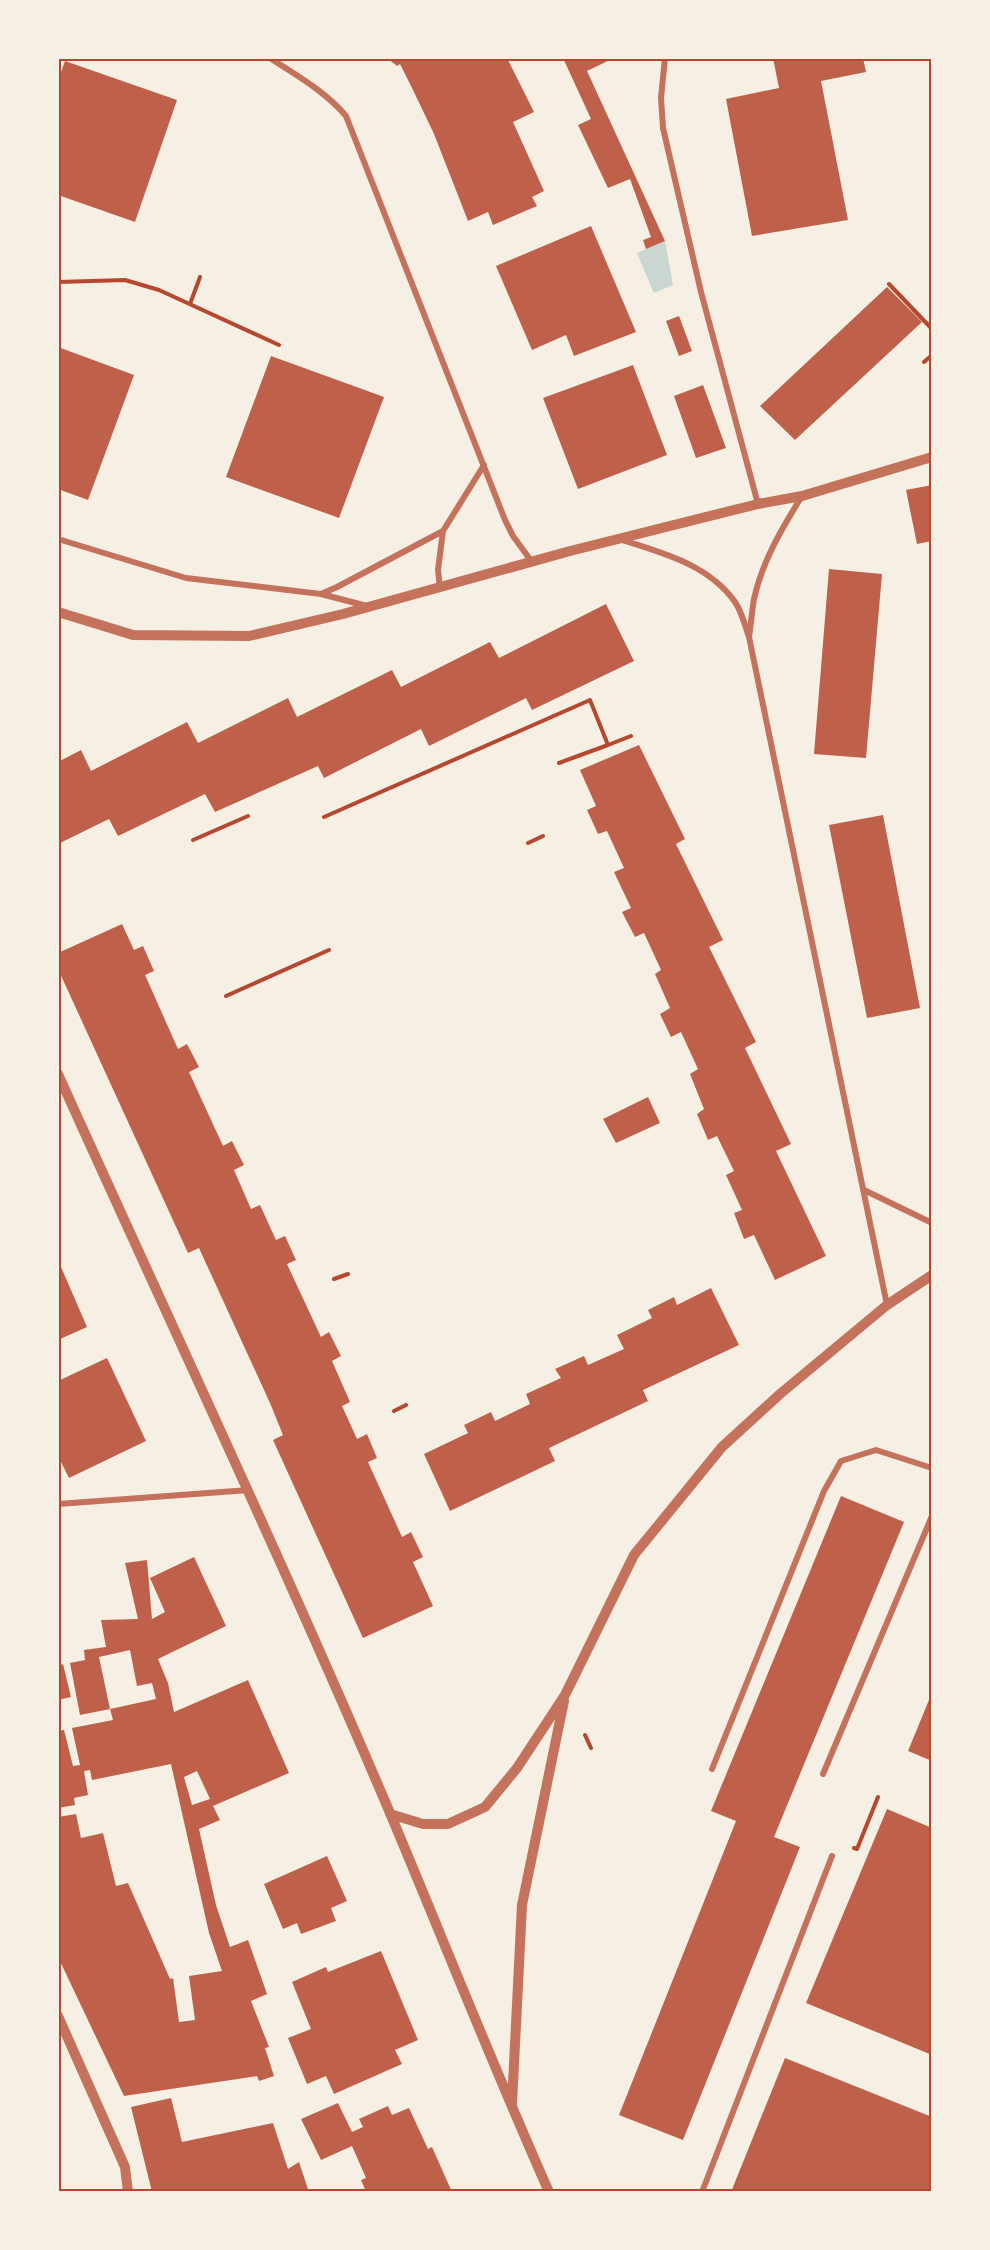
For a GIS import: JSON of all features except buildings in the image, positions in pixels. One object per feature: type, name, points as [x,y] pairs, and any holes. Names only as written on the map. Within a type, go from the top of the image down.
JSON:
[{"type":"street","points":[[270,58],[314,87],[336,104],[346,116],[513,536],[532,562]]},
{"type":"street","points":[[665,58],[661,98],[663,128],[701,292],[758,504]]},
{"type":"street","points":[[58,612],[133,635],[249,636],[370,607],[618,539],[758,504],[802,496],[932,457]]},
{"type":"street","points":[[440,588],[438,570],[444,531],[484,465]]},
{"type":"street","points":[[749,637],[754,598],[766,561],[802,496]]},
{"type":"street","points":[[321,594],[444,531]]},
{"type":"street","points":[[58,538],[186,578],[321,594],[370,607]]},
{"type":"street","points":[[618,539],[663,553],[701,570],[720,585],[736,604],[749,637],[887,1305]]},
{"type":"street","points":[[58,1074],[249,1490],[390,1814],[512,2109],[549,2192]]},
{"type":"street","points":[[864,1190],[932,1223]]},
{"type":"street","points":[[390,1814],[423,1824],[448,1824],[484,1807],[517,1768],[565,1695],[634,1555],[722,1448],[780,1394],[887,1305],[932,1275]]},
{"type":"street","points":[[712,1769],[824,1491],[841,1461],[876,1450],[932,1468]]},
{"type":"street","points":[[58,1504],[249,1490]]},
{"type":"street","points":[[823,1774],[932,1516]]},
{"type":"street","points":[[512,2109],[522,1905],[565,1695]]},
{"type":"street","points":[[702,2192],[832,1856]]},
{"type":"street","points":[[58,2016],[125,2167],[128,2192]]},
{"type":"path","points":[[190,304],[200,277]]},
{"type":"path","points":[[58,282],[125,280],[159,290],[279,345]]},
{"type":"path","points":[[890,284],[932,329]]},
{"type":"path","points":[[924,362],[932,355]]},
{"type":"path","points":[[324,818],[590,700],[608,745]]},
{"type":"path","points":[[559,763],[631,736]]},
{"type":"path","points":[[193,840],[248,816]]},
{"type":"path","points":[[528,843],[543,836]]},
{"type":"path","points":[[226,996],[329,950]]},
{"type":"path","points":[[334,1279],[348,1274]]},
{"type":"path","points":[[394,1411],[406,1405]]},
{"type":"path","points":[[847,1845],[857,1849],[878,1797]]},
{"type":"shaded area","points":[[665,241],[673,285],[654,293],[637,253]]}]
